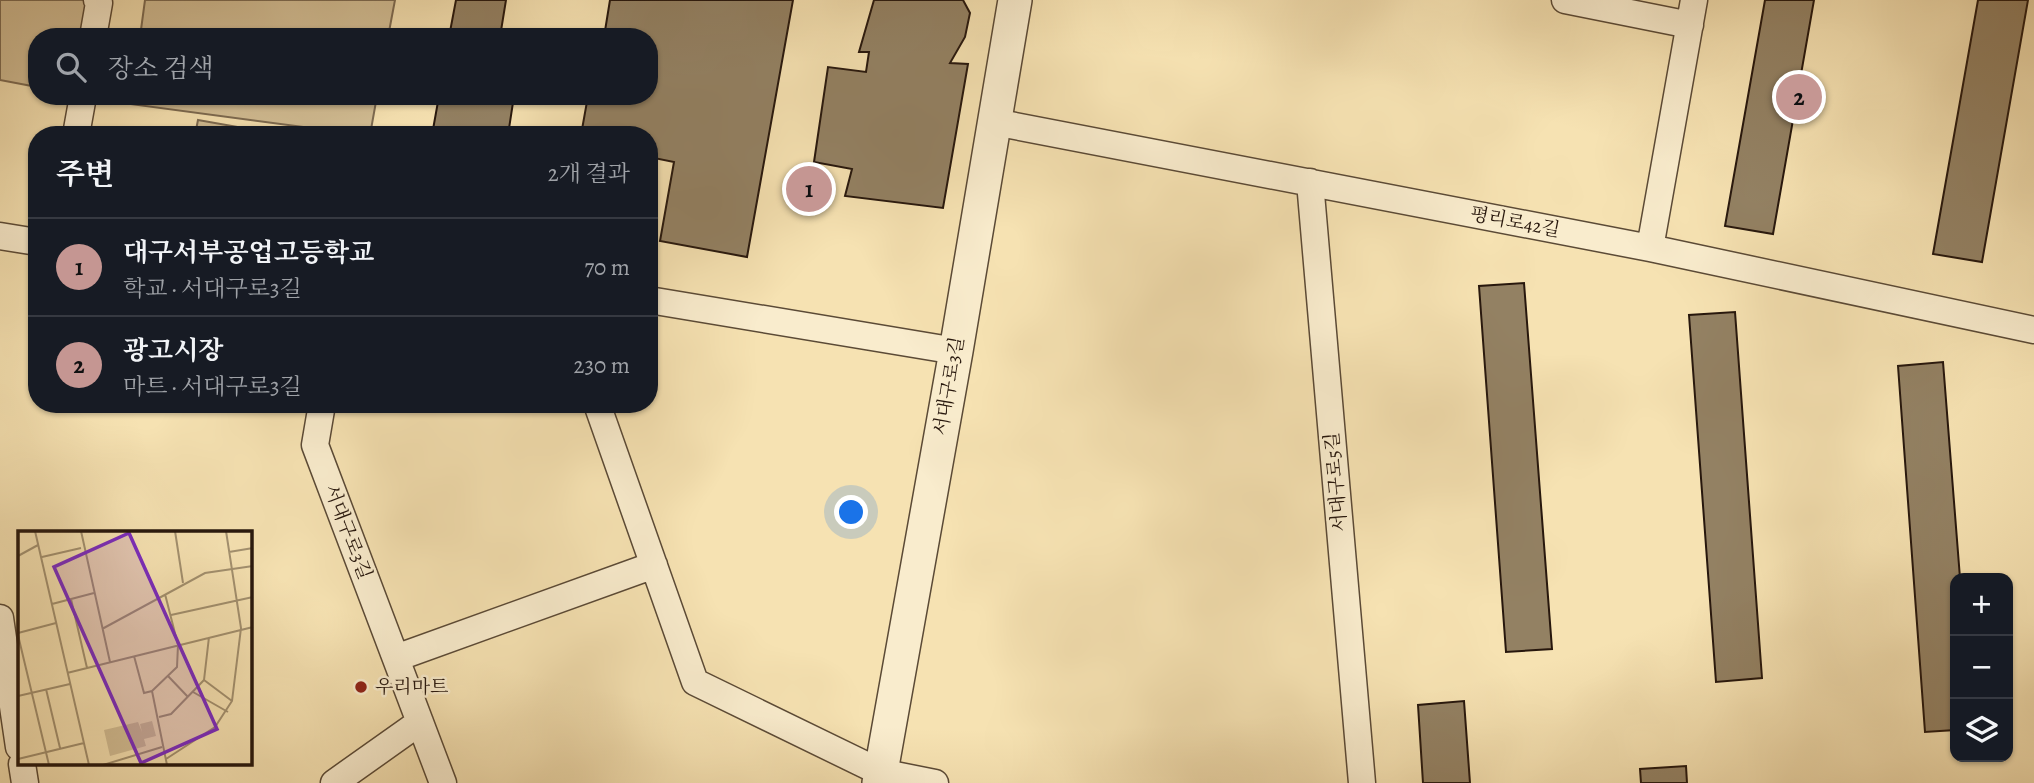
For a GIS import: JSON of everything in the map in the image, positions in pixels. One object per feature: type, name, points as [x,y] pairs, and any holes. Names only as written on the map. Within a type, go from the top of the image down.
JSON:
[{"type":"street","points":[[95,28],[99,3],[97,0]]},
{"type":"street","name":"서대구로3길","points":[[879,778],[956,351],[1015,0]]},
{"type":"street","points":[[1565,0],[1692,12],[1650,248]]},
{"type":"street","points":[[78,126],[81,105]]},
{"type":"street","name":"평리로42길","points":[[994,122],[1650,248],[2034,330]]},
{"type":"street","name":"서대구로5길","points":[[1310,182],[1362,783]]},
{"type":"street","points":[[0,236],[28,241]]},
{"type":"street","points":[[658,301],[956,351]]},
{"type":"street","name":"서대구로3길","points":[[320,413],[315,445],[443,783]]},
{"type":"street","points":[[600,413],[695,682],[879,778],[934,783]]},
{"type":"street","points":[[396,658],[654,565]]},
{"type":"street","points":[[0,618],[18,740]]},
{"type":"street","points":[[334,783],[420,722]]},
{"type":"shaded area","points":[[0,0],[97,0],[94,28],[28,28],[28,85],[0,80]]},
{"type":"shaded area","points":[[145,0],[395,0],[390,28],[141,28]]},
{"type":"shaded area","points":[[138,105],[375,105],[372,126],[296,126]]},
{"type":"shaded area","points":[[198,120],[232,126],[197,126]]},
{"type":"building","points":[[456,0],[506,0],[501,28],[451,28]]},
{"type":"building","points":[[610,0],[793,0],[747,257],[660,241],[674,162],[658,159],[658,126],[583,126],[586,105],[658,105],[658,28],[605,28]]},
{"type":"building","points":[[874,0],[963,0],[970,13],[965,37],[950,63],[968,64],[943,208],[845,196],[852,169],[814,162],[828,67],[866,72],[869,52],[859,52]]},
{"type":"building","points":[[1765,0],[1814,0],[1773,234],[1725,226]]},
{"type":"building","points":[[1978,0],[2028,0],[1982,262],[1933,254]]},
{"type":"building","points":[[437,105],[513,105],[509,126],[434,126]]},
{"type":"building","points":[[1524,283],[1552,649],[1506,652],[1479,286]]},
{"type":"building","points":[[1735,312],[1762,678],[1716,682],[1689,315]]},
{"type":"building","points":[[1943,362],[1960,573],[1950,573],[1950,730],[1925,732],[1898,366]]},
{"type":"building","points":[[1464,701],[1470,783],[1423,783],[1418,705]]},
{"type":"building","points":[[1686,766],[1687,783],[1641,783],[1640,769]]},
{"type":"place","name":"광고시장","points":[[1799,97]]},
{"type":"place","name":"대구서부공업고등학교","points":[[809,189]]},
{"type":"place","name":"우리마트","points":[[361,687]]}]
